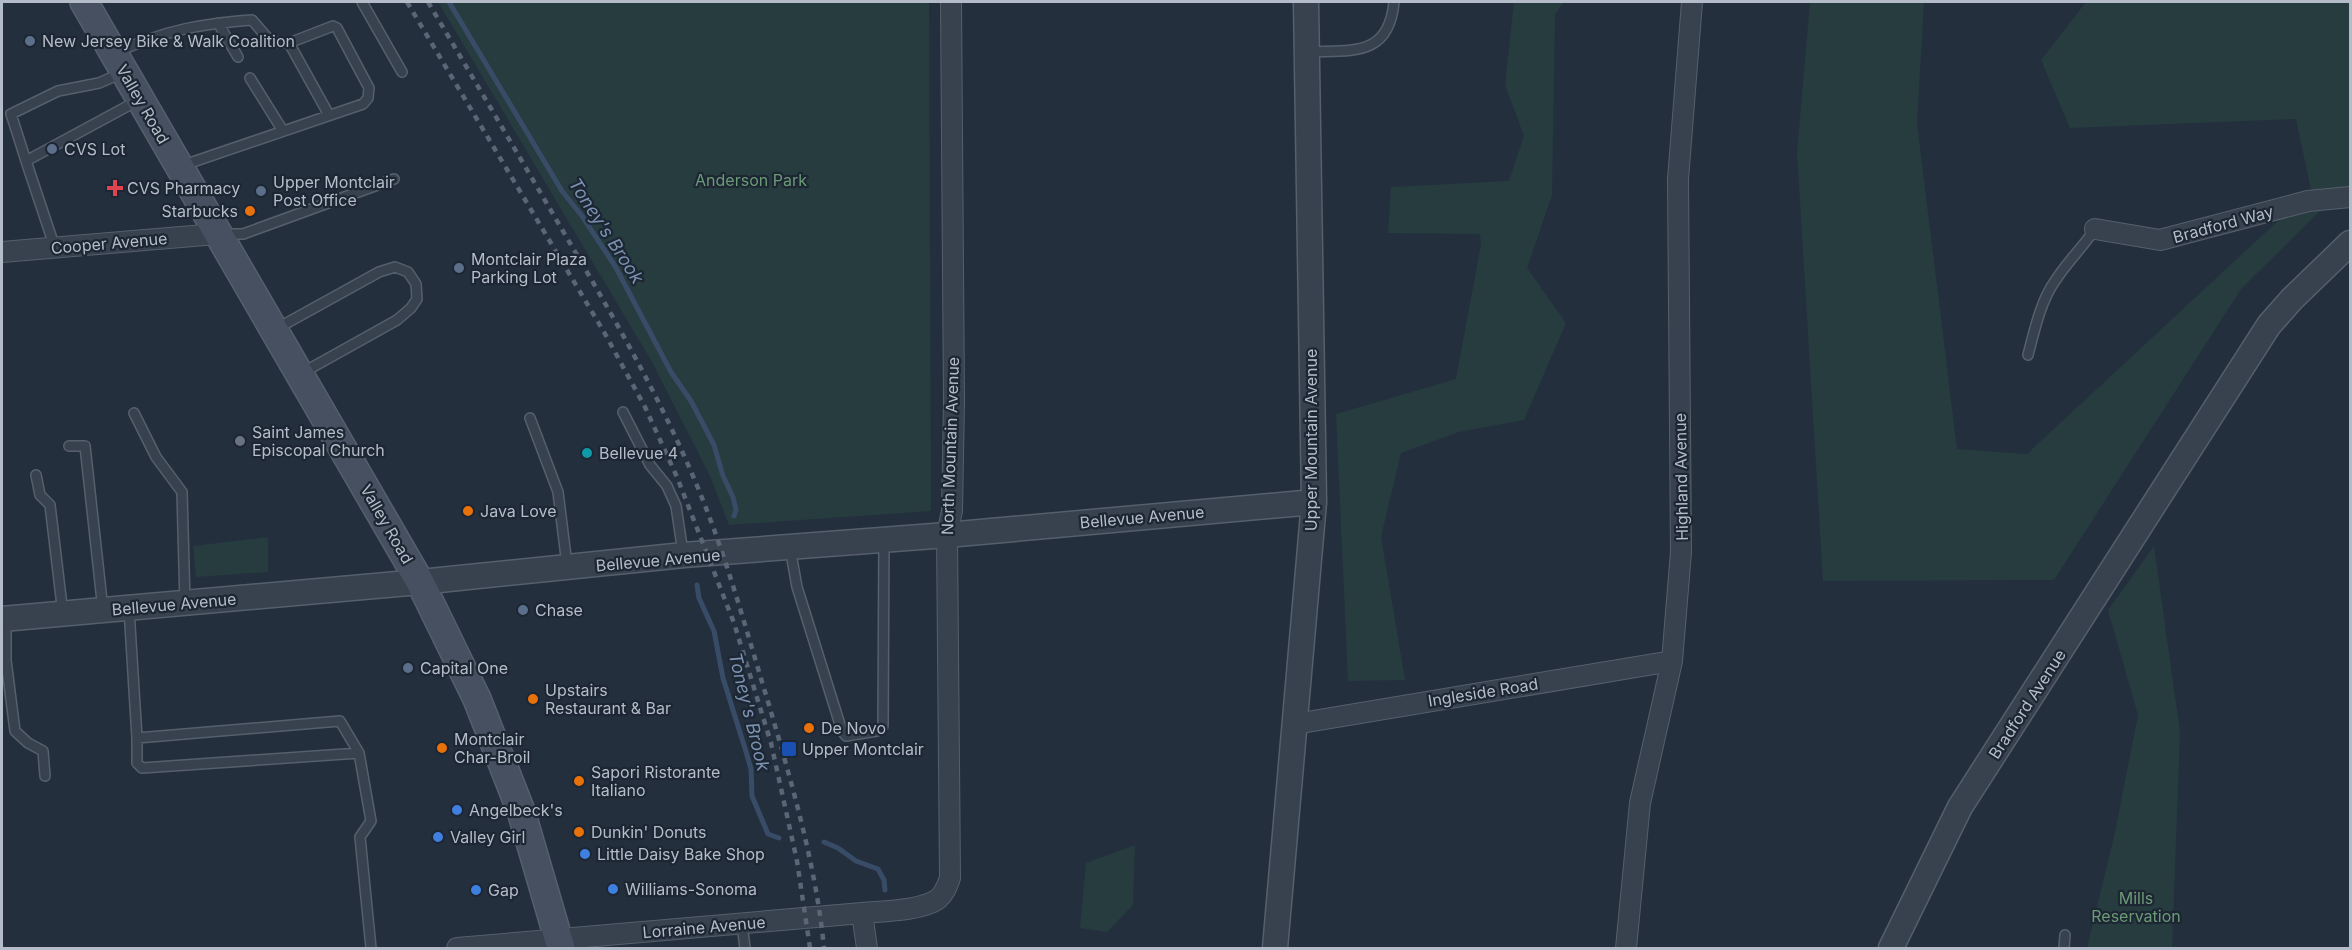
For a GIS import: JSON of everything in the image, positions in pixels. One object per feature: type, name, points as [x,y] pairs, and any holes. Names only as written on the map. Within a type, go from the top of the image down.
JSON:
[{"type":"main road","name":"Valley Road","points":[[84,2],[420,582],[477,699],[517,801],[560,944]]},
{"type":"street","name":"North Mountain Avenue","points":[[946,890],[950,878],[947,535],[952,511],[954,402],[951,2]]},
{"type":"street","name":"Upper Mountain Avenue","points":[[1275,948],[1314,502],[1306,2]]},
{"type":"street","name":"Highland Avenue","points":[[1626,948],[1640,802],[1672,661],[1681,552],[1678,179],[1692,2]]},
{"type":"street","name":"Bradford Way","points":[[2095,229],[2160,240],[2307,201],[2350,197]]},
{"type":"street","name":"Cooper Avenue","points":[[2,252],[217,234]]},
{"type":"street","name":"Bradford Avenue","points":[[1891,948],[1960,807],[2269,325],[2292,299],[2350,243]]},
{"type":"street","name":"Bellevue Avenue","points":[[4,619],[420,582],[684,555],[947,535],[1314,502]]},
{"type":"street","name":"Ingleside Road","points":[[1295,724],[1672,661]]},
{"type":"street","name":"Lorraine Avenue","points":[[457,948],[560,944],[862,913],[919,906],[937,899],[946,890]]},
{"type":"street","points":[[862,913],[867,948]]},
{"type":"lane","points":[[362,2],[402,72]]},
{"type":"lane","points":[[1306,52],[1357,50],[1372,46],[1381,39],[1389,25],[1394,2]]},
{"type":"lane","points":[[55,248],[11,114],[58,91],[99,83],[119,63],[153,36],[184,28],[252,20],[271,42],[289,43],[331,27],[337,28],[370,92],[363,104],[178,167]]},
{"type":"lane","points":[[218,23],[238,57]]},
{"type":"lane","points":[[289,43],[329,115]]},
{"type":"lane","points":[[250,78],[283,131]]},
{"type":"lane","points":[[26,161],[140,99]]},
{"type":"lane","points":[[217,234],[243,234],[394,179]]},
{"type":"lane","points":[[2028,355],[2037,323],[2054,282],[2082,249],[2095,229]]},
{"type":"lane","points":[[274,330],[379,272],[395,267],[408,272],[416,284],[417,299],[411,308],[397,320],[300,374]]},
{"type":"lane","points":[[623,412],[650,465],[667,486],[676,506],[684,555]]},
{"type":"lane","points":[[134,413],[156,458],[182,492],[185,603]]},
{"type":"lane","points":[[530,418],[558,492],[567,567]]},
{"type":"lane","points":[[69,446],[85,446],[103,610]]},
{"type":"lane","points":[[36,475],[40,495],[50,505],[63,614]]},
{"type":"lane","points":[[790,548],[797,587],[842,731],[846,736],[877,731],[884,726],[884,540]]},
{"type":"lane","points":[[129,608],[137,763],[142,768],[359,753]]},
{"type":"lane","points":[[4,619],[6,660],[15,731],[28,743],[43,751],[45,776]]},
{"type":"lane","points":[[137,738],[340,721],[359,753],[371,821],[360,837],[371,948]]},
{"type":"lane","points":[[742,924],[745,948]]},
{"type":"lane","points":[[2064,948],[2065,935]]},
{"type":"green space","name":"Anderson Park","points":[[438,2],[929,2],[931,511],[729,525],[710,476],[652,362]]},
{"type":"green space","points":[[1514,2],[1564,2],[1555,14],[1552,195],[1527,268],[1566,323],[1524,420],[1459,432],[1401,453],[1381,537],[1405,680],[1348,681],[1336,414],[1456,379],[1481,244],[1480,234],[1388,233],[1391,187],[1509,181],[1524,136],[1505,85]]},
{"type":"green space","points":[[1810,2],[1924,2],[1917,123],[1957,449],[2027,454],[2311,190],[2296,119],[2070,128],[2041,60],[2086,2],[2350,2],[2350,190],[2319,212],[2241,289],[2054,580],[1823,581],[1797,152]]},
{"type":"green space","points":[[268,537],[268,572],[196,577],[193,546]]},
{"type":"green space","name":"Mills Reservation","points":[[2154,546],[2180,732],[2172,948],[2087,948],[2115,832],[2138,715],[2108,610]]},
{"type":"green space","points":[[1135,845],[1133,905],[1107,932],[1080,928],[1086,863]]},
{"type":"waterway","name":"Toney's Brook","points":[[449,2],[562,191],[582,216],[615,266],[671,372],[691,401],[714,445],[723,476],[733,497],[736,510],[734,516]]},
{"type":"waterway","name":"Toney's Brook","points":[[697,585],[699,598],[714,631],[723,678],[751,769],[752,796],[768,834],[779,838]]},
{"type":"waterway","name":"Toney's Brook","points":[[824,842],[838,848],[856,861],[878,869],[884,880],[885,890]]},
{"type":"railway","points":[[407,2],[604,332],[645,407],[677,477],[734,623],[771,743],[797,861],[810,948]]},
{"type":"railway","points":[[428,2],[616,322],[651,387],[698,488],[736,596],[786,765],[809,856],[824,948]]},
{"type":"place","name":"New Jersey Bike & Walk Coalition","points":[[30,41]]},
{"type":"place","name":"CVS Lot","points":[[52,149]]},
{"type":"place","name":"CVS Pharmacy","points":[[115,188]]},
{"type":"place","name":"Upper Montclair Post Office","points":[[261,191]]},
{"type":"place","name":"Starbucks","points":[[250,211]]},
{"type":"place","name":"Montclair Plaza Parking Lot","points":[[459,268]]},
{"type":"place","name":"Saint James Episcopal Church","points":[[240,441]]},
{"type":"place","name":"Bellevue 4","points":[[587,453]]},
{"type":"place","name":"Java Love","points":[[468,511]]},
{"type":"place","name":"Chase","points":[[523,610]]},
{"type":"place","name":"Capital One","points":[[408,668]]},
{"type":"place","name":"Upstairs Restaurant & Bar","points":[[533,699]]},
{"type":"place","name":"De Novo","points":[[809,728]]},
{"type":"place","name":"Montclair Char-Broil","points":[[442,748]]},
{"type":"place","name":"Upper Montclair","points":[[789,749]]},
{"type":"place","name":"Sapori Ristorante Italiano","points":[[579,781]]},
{"type":"place","name":"Angelbeck's","points":[[457,810]]},
{"type":"place","name":"Dunkin' Donuts","points":[[579,832]]},
{"type":"place","name":"Valley Girl","points":[[438,837]]},
{"type":"place","name":"Little Daisy Bake Shop","points":[[585,854]]},
{"type":"place","name":"Williams-Sonoma","points":[[613,889]]},
{"type":"place","name":"Gap","points":[[476,890]]}]
